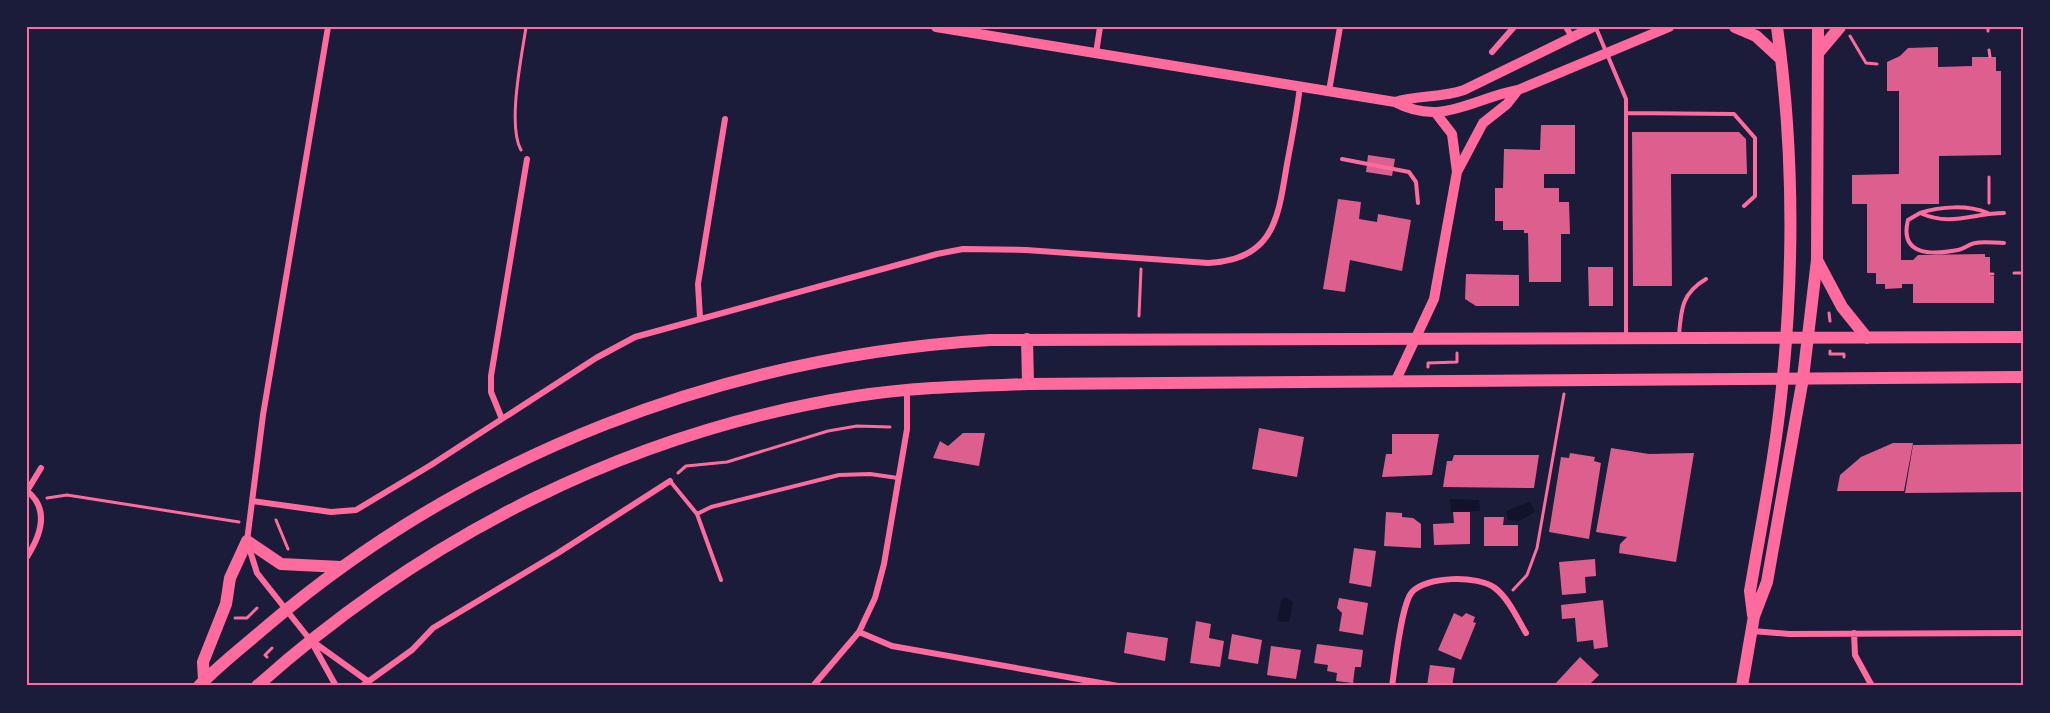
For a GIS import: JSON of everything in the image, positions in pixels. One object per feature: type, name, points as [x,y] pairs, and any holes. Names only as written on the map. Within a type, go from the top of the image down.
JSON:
[{"type":"main road","points":[[936,27],[1395,102],[1411,110],[1435,112],[1457,110],[1501,93],[1518,90],[1669,27]]},
{"type":"main road","points":[[1395,102],[1413,97],[1431,98],[1455,93],[1594,27]]},
{"type":"main road","points":[[1735,27],[1756,36],[1781,59]]},
{"type":"main road","points":[[1754,616],[1750,591],[1783,378],[1786,338],[1788,178],[1777,27]]},
{"type":"main road","points":[[1742,686],[1754,616],[1767,582],[1803,378],[1817,261],[1818,27]]},
{"type":"main road","points":[[1818,53],[1840,27]]},
{"type":"main road","points":[[1396,380],[1417,340],[1434,299],[1457,172],[1483,123],[1507,104],[1518,90]]},
{"type":"main road","points":[[1435,112],[1452,134],[1457,172]]},
{"type":"main road","points":[[1817,261],[1842,307],[1867,338]]},
{"type":"main road","points":[[202,683],[285,611],[341,567],[412,520],[508,466],[589,430],[680,397],[783,368],[898,348],[1027,339],[2023,337]]},
{"type":"main road","points":[[1027,339],[1028,384]]},
{"type":"main road","points":[[257,686],[374,591],[453,540],[522,503],[591,471],[715,427],[805,405],[907,390],[1028,384],[2023,377]]},
{"type":"main road","points":[[202,683],[203,662],[226,604],[230,578],[247,541],[281,564],[341,567]]},
{"type":"street","points":[[327,27],[263,415],[247,541],[257,573],[311,641],[336,686]]},
{"type":"street","points":[[1096,53],[1100,27]]},
{"type":"street","points":[[1329,91],[1340,27]]},
{"type":"street","points":[[1492,52],[1514,27]]},
{"type":"street","points":[[1566,27],[1572,37]]},
{"type":"street","points":[[252,501],[332,513],[356,510],[613,347],[635,336],[963,249],[1026,249],[1202,263],[1243,258],[1263,242],[1279,213],[1300,86]]},
{"type":"street","points":[[700,318],[698,284],[724,119]]},
{"type":"street","points":[[502,418],[491,392],[491,376],[527,159]]},
{"type":"street","points":[[813,686],[859,632],[875,598],[909,414],[907,390]]},
{"type":"street","points":[[27,557],[35,544],[42,519],[36,500],[27,491],[40,468]]},
{"type":"street","points":[[362,686],[412,650],[433,628],[558,553],[670,481]]},
{"type":"street","points":[[1392,686],[1405,608],[1412,592],[1426,583],[1442,579],[1478,582],[1493,586],[1505,598],[1526,633]]},
{"type":"street","points":[[1751,631],[1789,634],[2023,633]]},
{"type":"street","points":[[859,632],[891,646],[1118,686]]},
{"type":"street","points":[[1854,633],[1855,655],[1872,686]]},
{"type":"street","points":[[311,641],[369,682]]},
{"type":"lane","points":[[1594,27],[1626,99],[1626,339]]},
{"type":"lane","points":[[1626,113],[1734,114],[1755,138],[1755,196],[1744,206]]},
{"type":"lane","points":[[1342,159],[1404,169],[1416,182],[1418,203]]},
{"type":"lane","points":[[2004,213],[1989,213],[1975,208],[1933,209],[1908,220],[1906,229],[1906,239],[1910,246],[1918,250],[1960,250],[1974,243],[2004,243]]},
{"type":"lane","points":[[1920,213],[1934,219],[1975,219],[1989,213]]},
{"type":"lane","points":[[1679,339],[1682,304],[1698,283],[1706,279]]},
{"type":"lane","points":[[697,514],[711,507],[839,475],[870,474],[899,478]]},
{"type":"lane","points":[[670,481],[697,514],[721,580]]},
{"type":"path","points":[[526,27],[515,105],[517,141],[527,159]]},
{"type":"path","points":[[1850,36],[1866,63],[1877,64]]},
{"type":"path","points":[[1989,50],[1990,57]]},
{"type":"path","points":[[1989,177],[1989,204]]},
{"type":"path","points":[[1139,316],[1142,258]]},
{"type":"path","points":[[2014,273],[2023,273]]},
{"type":"path","points":[[1830,351],[1830,354],[1844,354],[1844,357]]},
{"type":"path","points":[[1428,368],[1428,363],[1457,362],[1457,353]]},
{"type":"path","points":[[1505,598],[1527,575],[1537,548],[1567,380]]},
{"type":"path","points":[[670,481],[686,466],[727,462],[828,431],[857,426],[890,427]]},
{"type":"path","points":[[36,500],[67,495],[248,524]]},
{"type":"path","points":[[276,520],[291,557]]},
{"type":"path","points":[[230,618],[247,618],[257,608]]},
{"type":"path","points":[[267,657],[265,655],[272,648]]},
{"type":"shaded area","points":[[1450,499],[1479,500],[1480,511],[1451,512]]},
{"type":"shaded area","points":[[1530,502],[1535,512],[1519,521],[1508,520],[1506,511]]},
{"type":"shaded area","points":[[1285,597],[1293,602],[1289,622],[1277,621],[1281,600]]},
{"type":"building","points":[[1938,47],[1938,67],[1972,66],[1972,57],[1996,57],[1996,71],[2001,71],[2001,155],[1939,156],[1939,204],[1901,204],[1901,260],[1913,260],[1918,255],[1985,254],[1985,257],[1990,257],[1990,276],[1994,276],[1994,303],[1913,303],[1913,284],[1902,284],[1902,288],[1885,289],[1885,284],[1876,284],[1876,273],[1867,273],[1867,204],[1852,204],[1852,175],[1899,174],[1899,91],[1887,91],[1887,62],[1900,56],[1908,48]]},
{"type":"building","points":[[1541,125],[1575,125],[1575,174],[1544,174],[1544,188],[1559,188],[1559,202],[1569,202],[1570,234],[1561,234],[1561,282],[1529,282],[1528,233],[1524,233],[1524,230],[1503,230],[1503,221],[1495,221],[1495,188],[1503,188],[1504,149],[1540,150]]},
{"type":"building","points":[[1632,132],[1739,132],[1746,139],[1747,174],[1671,174],[1672,286],[1633,286]]},
{"type":"building","points":[[1368,155],[1395,159],[1392,176],[1366,172]]},
{"type":"building","points":[[1338,199],[1361,202],[1359,219],[1377,222],[1378,214],[1411,220],[1402,271],[1350,260],[1345,292],[1323,289]]},
{"type":"building","points":[[1588,267],[1613,267],[1613,306],[1589,306]]},
{"type":"building","points":[[1466,274],[1519,275],[1519,306],[1476,306],[1465,299]]},
{"type":"building","points":[[1259,428],[1304,437],[1297,477],[1252,469]]},
{"type":"building","points":[[963,433],[985,433],[979,466],[933,458],[940,441],[948,446]]},
{"type":"building","points":[[1392,434],[1439,434],[1432,475],[1382,477],[1386,454],[1392,454]]},
{"type":"building","points":[[1893,443],[1913,443],[1904,491],[1837,491],[1840,475],[1861,457]]},
{"type":"building","points":[[2023,444],[2023,492],[1905,493],[1913,445]]},
{"type":"building","points":[[1611,448],[1649,454],[1694,453],[1676,562],[1619,553],[1620,544],[1627,537],[1596,532]]},
{"type":"building","points":[[1570,453],[1595,457],[1594,461],[1601,463],[1589,539],[1549,532],[1561,457],[1569,458]]},
{"type":"building","points":[[1454,455],[1539,455],[1534,488],[1443,487],[1447,461],[1452,461]]},
{"type":"building","points":[[1386,512],[1402,513],[1402,517],[1413,518],[1421,524],[1421,548],[1384,546]]},
{"type":"building","points":[[1453,512],[1470,512],[1470,544],[1434,545],[1433,524],[1454,523]]},
{"type":"building","points":[[1484,517],[1504,517],[1503,525],[1518,525],[1518,546],[1484,546]]},
{"type":"building","points":[[1354,548],[1376,551],[1371,587],[1349,583]]},
{"type":"building","points":[[1595,559],[1596,576],[1585,577],[1586,593],[1562,595],[1559,562]]},
{"type":"building","points":[[1339,598],[1368,603],[1363,635],[1339,631],[1342,613],[1337,608]]},
{"type":"building","points":[[1603,600],[1608,647],[1594,649],[1593,640],[1577,642],[1575,618],[1562,619],[1561,605]]},
{"type":"building","points":[[1454,613],[1462,617],[1466,613],[1475,617],[1473,622],[1476,623],[1461,660],[1438,650]]},
{"type":"building","points":[[1196,621],[1211,624],[1209,638],[1224,641],[1220,667],[1190,663]]},
{"type":"building","points":[[1127,632],[1168,638],[1165,661],[1124,653]]},
{"type":"building","points":[[1232,634],[1262,640],[1258,664],[1228,659]]},
{"type":"building","points":[[1317,644],[1363,650],[1361,667],[1355,667],[1353,683],[1336,681],[1337,673],[1327,671],[1328,665],[1314,663]]},
{"type":"building","points":[[1271,646],[1301,650],[1296,679],[1267,675]]},
{"type":"building","points":[[1580,657],[1599,675],[1588,686],[1557,686],[1555,684]]},
{"type":"building","points":[[1430,665],[1455,668],[1452,686],[1427,686]]}]
